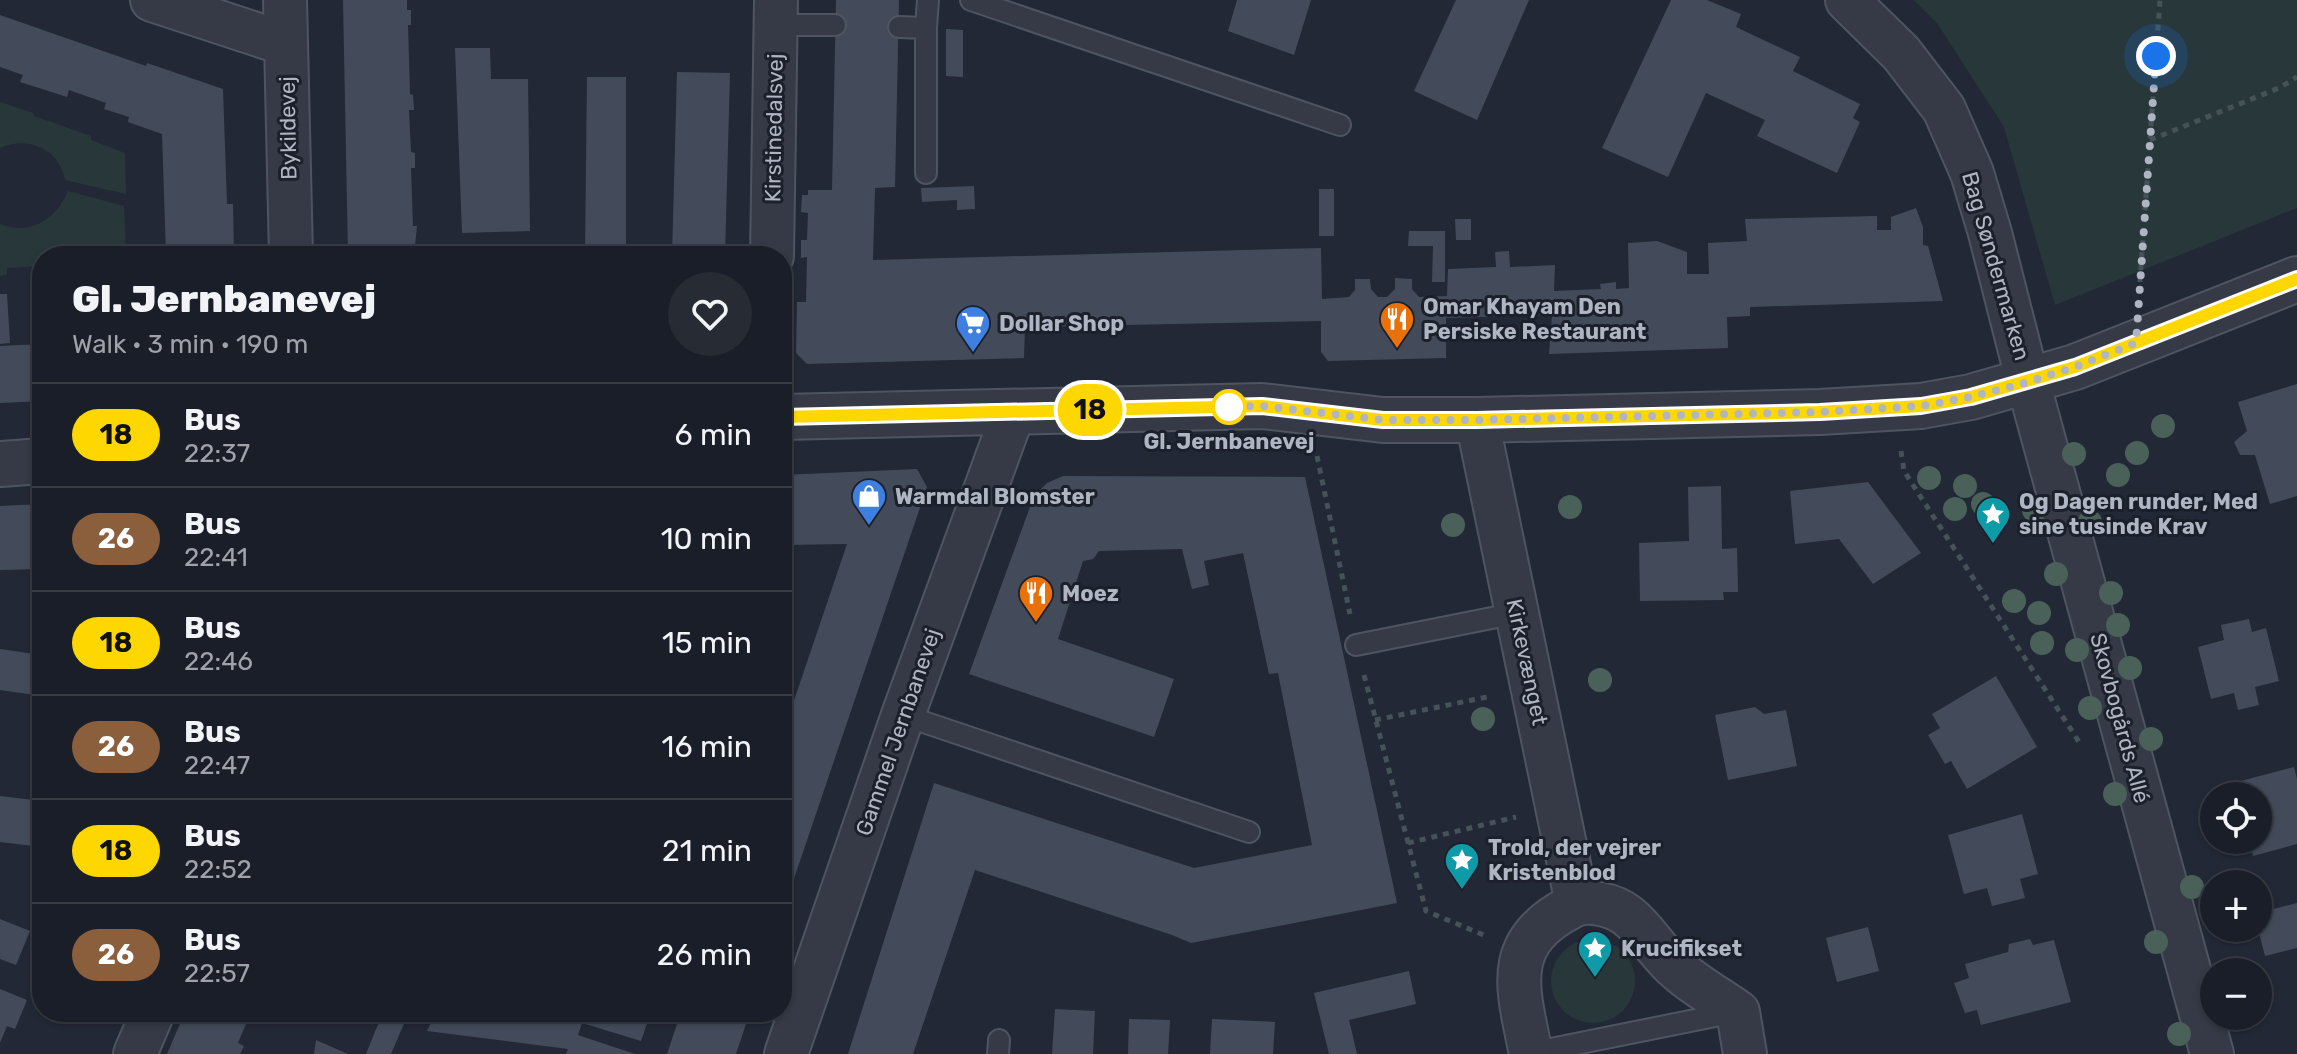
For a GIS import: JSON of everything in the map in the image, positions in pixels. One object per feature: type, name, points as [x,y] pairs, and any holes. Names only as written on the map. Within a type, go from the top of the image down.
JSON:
[{"type":"street","points":[[152,0],[286,44]]},
{"type":"street","name":"Bykildevej","points":[[285,0],[291,246]]},
{"type":"street","name":"Bag Søndermarken","points":[[1847,0],[1901,53],[1944,109],[1972,173],[1986,218],[2028,382]]},
{"type":"street","name":"Kirstinedalsvej","points":[[772,246],[776,13]]},
{"type":"street","points":[[792,417],[1262,406],[1383,420],[1477,420],[1820,412],[1921,406],[1971,397],[2075,367],[2297,279]]},
{"type":"street","name":"Skovbogårds Allé","points":[[2028,382],[2212,1054]]},
{"type":"street","name":"Gammel Jernbanevej","points":[[786,1054],[903,715],[1014,411]]},
{"type":"street","name":"Kirkevænget","points":[[1477,420],[1577,903]]},
{"type":"street","points":[[0,464],[32,462]]},
{"type":"street","points":[[1531,1053],[1519,999],[1519,975],[1524,951],[1535,931],[1550,917],[1577,903],[1612,907],[1628,916],[1676,969],[1738,1012],[1745,1054]]},
{"type":"street","points":[[135,1054],[149,1022]]},
{"type":"lane","points":[[926,173],[928,0]]},
{"type":"lane","points":[[971,0],[1340,125]]},
{"type":"lane","points":[[776,13],[835,25]]},
{"type":"lane","points":[[899,27],[926,28]]},
{"type":"lane","points":[[1356,645],[1517,613]]},
{"type":"lane","points":[[903,715],[1249,832]]},
{"type":"lane","points":[[1531,1053],[1738,1012]]},
{"type":"path","points":[[2136,343],[2160,0]]},
{"type":"path","points":[[2150,140],[2279,88],[2297,77]]},
{"type":"path","points":[[1895,407],[1904,471],[2093,764],[2131,757]]},
{"type":"path","points":[[1308,411],[1356,645],[1426,911],[1524,951]]},
{"type":"path","points":[[1375,720],[1532,688]]},
{"type":"path","points":[[1408,843],[1557,808]]},
{"type":"shaded area","points":[[1914,0],[2297,0],[2297,208],[2055,305],[2004,127],[1937,23]]},
{"type":"shaded area","points":[[0,102],[91,136],[91,140],[125,153],[126,194],[65,180],[57,160],[31,144],[10,144],[0,148]]},
{"type":"shaded area","points":[[68,191],[124,206],[126,246],[32,246],[32,267],[7,268],[7,275],[0,276],[0,224],[22,228],[32,226],[49,217]]},
{"type":"shaded area","points":[[1593,939],[1616,946],[1628,958],[1635,981],[1628,1004],[1616,1016],[1593,1023],[1570,1016],[1558,1004],[1551,981],[1558,958],[1570,946]]},
{"type":"building","points":[[343,0],[407,0],[407,10],[411,10],[411,25],[408,25],[410,94],[413,95],[414,110],[409,110],[411,152],[415,153],[415,168],[411,168],[413,226],[417,226],[415,246],[348,246]]},
{"type":"building","points":[[836,0],[899,0],[895,187],[875,188],[873,260],[1321,248],[1322,299],[1349,297],[1355,290],[1355,279],[1370,279],[1371,289],[1378,297],[1387,297],[1395,289],[1395,278],[1412,279],[1412,289],[1419,297],[1447,296],[1448,269],[1496,267],[1495,252],[1509,251],[1510,267],[1555,265],[1554,291],[1601,289],[1600,284],[1616,282],[1616,289],[1629,288],[1628,243],[1657,241],[1687,252],[1687,274],[1709,274],[1708,243],[1747,241],[1745,219],[1877,216],[1877,230],[1891,230],[1891,217],[1916,208],[1923,227],[1923,245],[1928,246],[1943,301],[1750,307],[1750,316],[1727,317],[1728,348],[1549,354],[1552,315],[1446,318],[1446,358],[1328,361],[1321,352],[1321,321],[1025,327],[1024,358],[807,364],[796,353],[797,302],[806,302],[807,257],[801,258],[801,240],[807,240],[808,213],[801,212],[802,195],[808,195],[808,190],[832,190]]},
{"type":"building","points":[[1237,0],[1311,0],[1294,55],[1228,31]]},
{"type":"building","points":[[1456,0],[1529,0],[1477,120],[1414,91]]},
{"type":"building","points":[[1671,0],[1707,0],[1741,14],[1736,27],[1800,57],[1793,71],[1860,104],[1853,118],[1860,122],[1837,173],[1757,136],[1765,120],[1706,93],[1668,177],[1602,148]]},
{"type":"building","points":[[0,15],[146,66],[147,63],[223,89],[227,204],[233,204],[234,246],[166,246],[162,134],[128,122],[129,117],[104,109],[106,103],[69,90],[67,97],[20,82],[23,75],[0,67]]},
{"type":"building","points":[[946,29],[963,30],[963,77],[946,76]]},
{"type":"building","points":[[455,48],[490,48],[491,79],[528,79],[530,231],[462,233]]},
{"type":"building","points":[[677,72],[730,73],[725,246],[672,246]]},
{"type":"building","points":[[587,77],[626,77],[626,246],[585,246]]},
{"type":"building","points":[[974,186],[975,209],[957,210],[957,200],[922,202],[921,188]]},
{"type":"building","points":[[1319,189],[1334,189],[1334,236],[1319,236]]},
{"type":"building","points":[[1455,219],[1471,219],[1471,240],[1456,240]]},
{"type":"building","points":[[1409,231],[1445,231],[1445,282],[1432,282],[1433,246],[1408,246]]},
{"type":"building","points":[[0,294],[7,294],[10,343],[0,344]]},
{"type":"building","points":[[32,344],[32,401],[0,403],[0,346]]},
{"type":"building","points":[[2297,384],[2297,496],[2270,504],[2255,455],[2240,455],[2234,442],[2247,431],[2238,402]]},
{"type":"building","points":[[917,469],[927,487],[792,885],[792,706],[847,544],[792,545],[792,475]]},
{"type":"building","points":[[1063,476],[1305,477],[1397,903],[1191,943],[975,870],[913,1054],[848,1054],[934,783],[1194,868],[1312,845],[1278,673],[1269,674],[1243,553],[1204,561],[1209,585],[1192,589],[1182,549],[1099,551],[1093,559],[1083,561],[1058,639],[1174,679],[1154,737],[969,674],[1034,496],[1047,483]]},
{"type":"building","points":[[1868,482],[1921,553],[1873,584],[1839,539],[1795,544],[1790,491]]},
{"type":"building","points":[[1721,486],[1722,549],[1737,548],[1738,592],[1723,592],[1724,600],[1640,601],[1639,543],[1689,541],[1688,487]]},
{"type":"building","points":[[32,504],[32,569],[0,570],[0,506]]},
{"type":"building","points":[[2249,619],[2252,632],[2266,628],[2279,681],[2255,687],[2259,705],[2238,710],[2234,693],[2211,699],[2198,647],[2224,640],[2221,625]]},
{"type":"building","points":[[0,649],[32,654],[32,695],[0,690]]},
{"type":"building","points":[[1996,676],[2037,747],[1967,789],[1951,761],[1945,764],[1928,735],[1940,728],[1932,714]]},
{"type":"building","points":[[1755,707],[1764,714],[1786,710],[1797,766],[1728,780],[1715,715]]},
{"type":"building","points":[[2294,767],[2297,779],[2297,844],[2272,851],[2272,782],[2237,782]]},
{"type":"building","points":[[0,796],[32,800],[32,846],[0,842]]},
{"type":"building","points":[[2022,814],[2038,874],[2020,879],[2025,898],[1992,906],[1987,888],[1964,894],[1948,835]]},
{"type":"building","points":[[2297,903],[2297,948],[2265,956],[2261,942],[2272,942],[2272,909]]},
{"type":"building","points":[[0,919],[30,931],[16,965],[0,959]]},
{"type":"building","points":[[1868,927],[1879,971],[1837,982],[1826,938]]},
{"type":"building","points":[[2030,939],[2033,945],[2054,940],[2071,1002],[1981,1025],[1977,1010],[1965,1013],[1954,983],[1969,978],[1965,964],[2008,952],[2009,944]]},
{"type":"building","points":[[1409,971],[1416,1004],[1349,1020],[1357,1054],[1329,1054],[1314,993]]},
{"type":"building","points":[[0,989],[27,1000],[15,1029],[7,1026],[0,1043]]},
{"type":"building","points":[[1055,1009],[1095,1011],[1093,1054],[1052,1054]]},
{"type":"building","points":[[1129,1019],[1170,1020],[1168,1054],[1128,1054]]},
{"type":"building","points":[[1212,1019],[1275,1022],[1273,1054],[1210,1054]]},
{"type":"building","points":[[181,1022],[247,1022],[238,1043],[244,1046],[240,1054],[167,1054]]},
{"type":"building","points":[[379,1022],[405,1022],[391,1054],[366,1054]]},
{"type":"building","points":[[431,1022],[648,1022],[641,1041],[582,1023],[578,1035],[635,1054],[566,1054],[568,1049],[427,1031]]},
{"type":"building","points":[[678,1022],[747,1022],[736,1054],[667,1054]]},
{"type":"building","points":[[316,1040],[348,1054],[314,1054]]},
{"type":"bus line","name":"18","points":[[792,417],[1262,406],[1383,420],[1477,420],[1820,412],[1921,406],[1971,397],[2075,367],[2297,279]]},
{"type":"place","name":"Omar Khayam Den Persiske Restaurant","points":[[1397,350]]},
{"type":"place","name":"Dollar Shop","points":[[973,354]]},
{"type":"place","name":"Gl. Jernbanevej","points":[[1229,407]]},
{"type":"place","name":"Warmdal Blomster","points":[[869,527]]},
{"type":"place","name":"Og Dagen runder, Med sine tusinde Krav","points":[[1993,545]]},
{"type":"place","name":"Moez","points":[[1036,624]]},
{"type":"place","name":"Trold, der vejrer Kristenblod","points":[[1462,891]]},
{"type":"place","name":"Krucifikset","points":[[1595,979]]},
{"type":"route","points":[[1229,407],[1225,407],[1262,406],[1383,420],[1820,412],[1921,406],[1971,397],[2075,367],[2136,343],[2156,56]]}]
